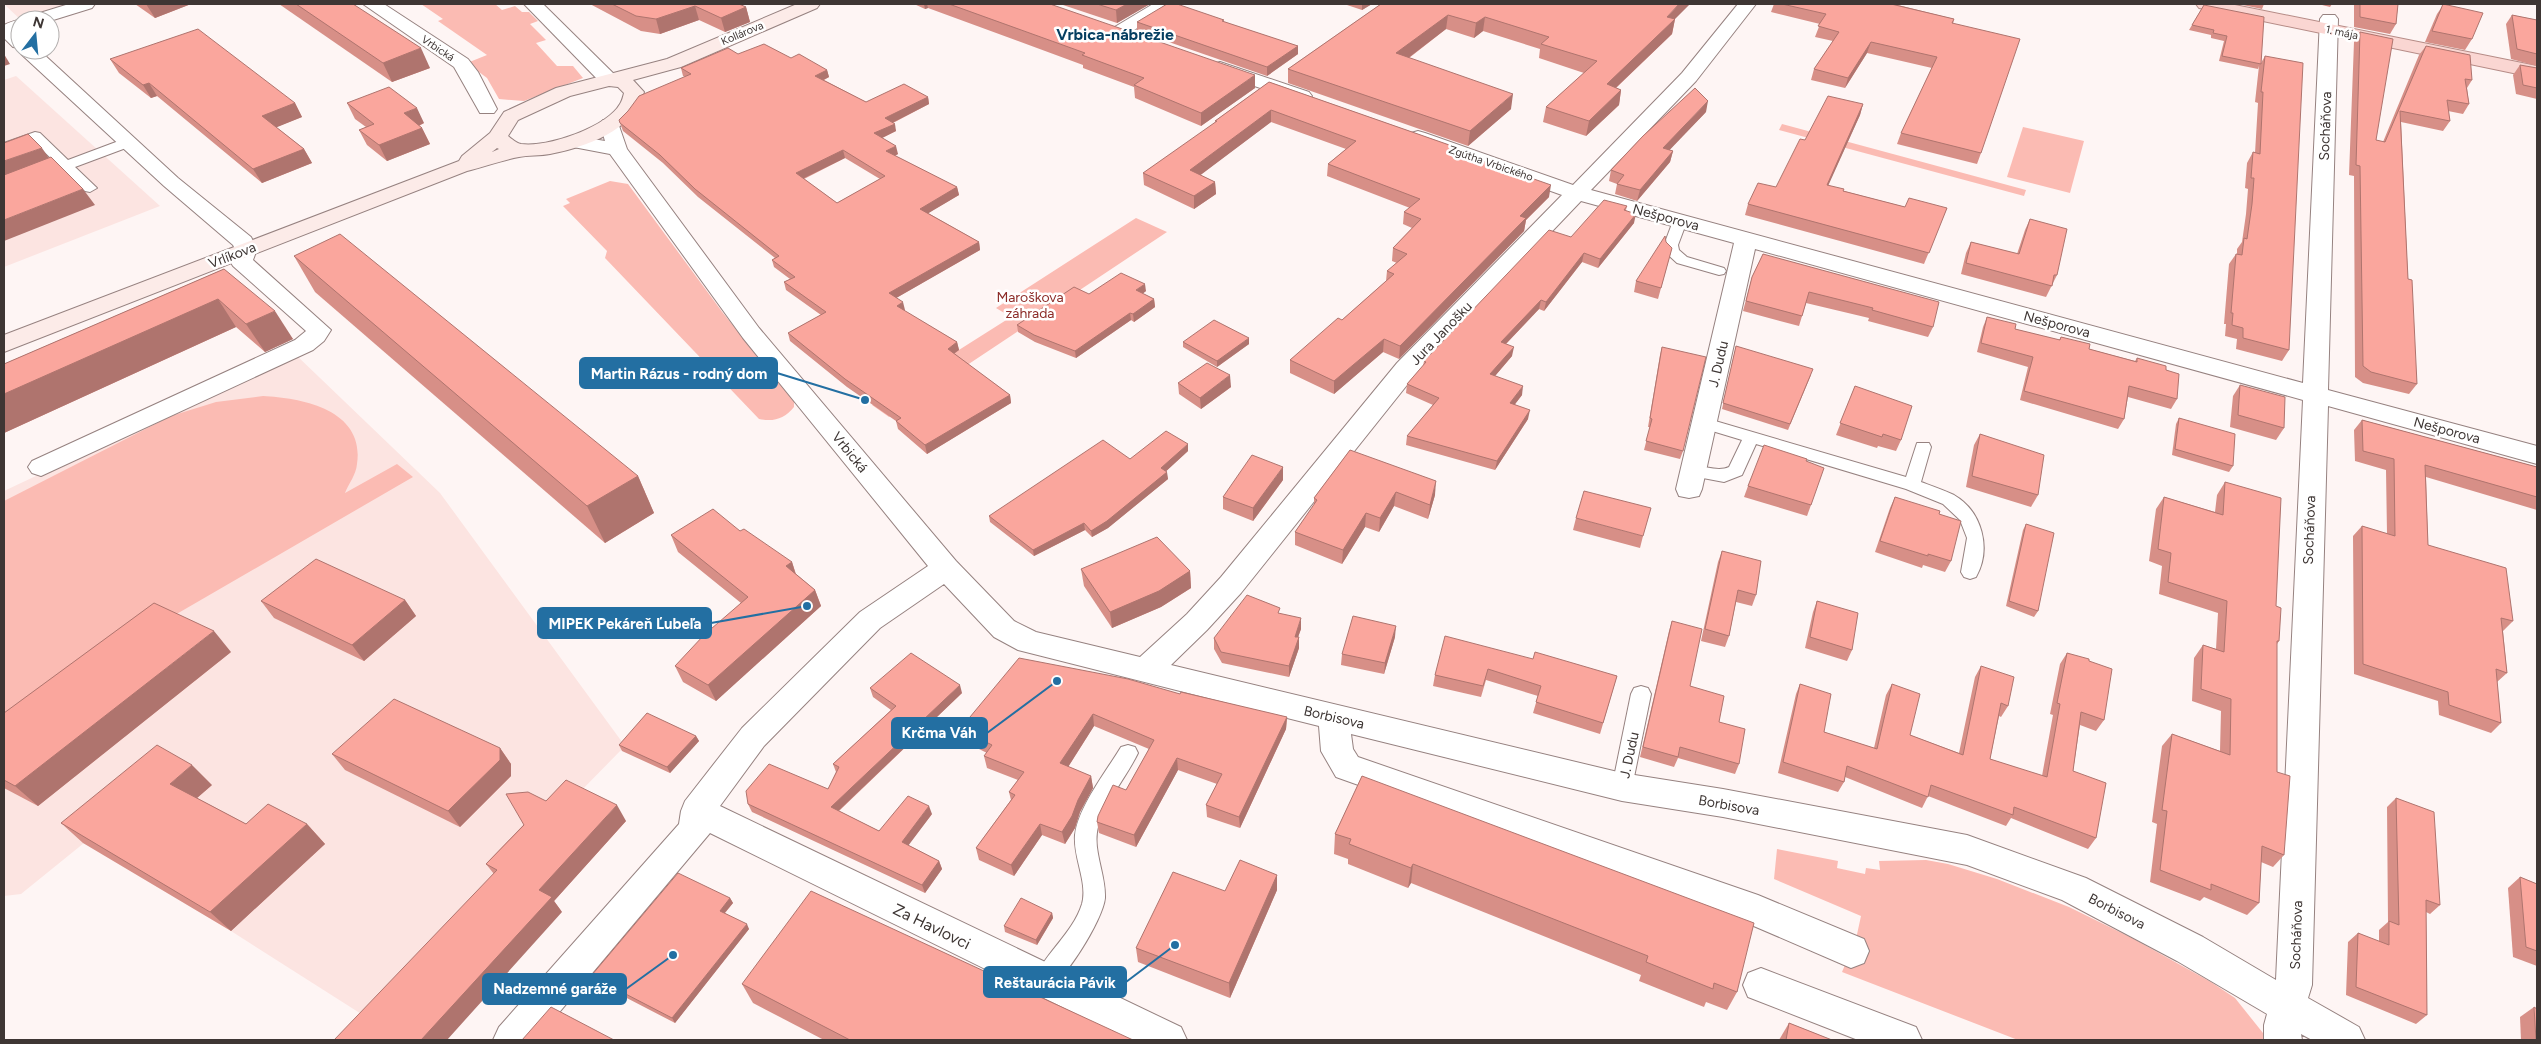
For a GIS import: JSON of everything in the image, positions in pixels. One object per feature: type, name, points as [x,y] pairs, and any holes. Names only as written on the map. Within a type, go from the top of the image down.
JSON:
[{"type":"main road","name":"1. mája","points":[[2205,4],[2537,61]]},
{"type":"main road","name":"1. mája","points":[[2253,4],[2329,24],[2537,72]]},
{"type":"street","points":[[60,12],[86,4]]},
{"type":"street","name":"Vrbická","points":[[372,4],[460,63],[468,72],[488,109],[498,133]]},
{"type":"street","points":[[533,4],[609,80],[624,82],[633,89],[634,97]]},
{"type":"street","name":"Kollárova","points":[[529,106],[578,86],[674,63],[811,4]]},
{"type":"street","points":[[1137,38],[1110,29],[1166,4]]},
{"type":"street","name":"Jura Janošku","points":[[1145,671],[1197,622],[1231,585],[1406,369],[1688,77],[1747,4]]},
{"type":"street","name":"Socháňova","points":[[2284,1023],[2294,985],[2314,394],[2329,24]]},
{"type":"street","points":[[39,60],[171,182],[243,242],[246,249],[240,261],[319,330],[316,336],[304,345],[41,467]]},
{"type":"street","points":[[1203,62],[1263,89],[1323,104]]},
{"type":"street","name":"Kollárova","points":[[575,142],[610,124],[625,110],[634,97],[674,63]]},
{"type":"street","points":[[1263,89],[1286,72]]},
{"type":"street","points":[[488,109],[529,106]]},
{"type":"street","name":"Vrlíkova","points":[[460,168],[498,133],[511,116],[529,106]]},
{"type":"street","name":"Vrbická","points":[[610,124],[617,150],[751,333],[946,568],[1004,629],[1029,642],[1145,671]]},
{"type":"street","name":"Zgútha Vrbického","points":[[1404,132],[1576,193]]},
{"type":"street","points":[[498,133],[504,145],[520,150]]},
{"type":"street","points":[[575,142],[617,150]]},
{"type":"street","name":"Vrlíkova","points":[[4,344],[460,168],[520,150],[575,142]]},
{"type":"street","name":"Nešporova","points":[[1576,193],[2537,455]]},
{"type":"street","name":"J. Dudu","points":[[1691,480],[1746,239]]},
{"type":"street","points":[[512,1040],[695,829],[697,810],[753,737],[870,620],[946,568]]},
{"type":"street","name":"Borbisova","points":[[1145,671],[1622,787],[1723,803],[1967,850],[2074,888],[2190,949],[2284,1023],[2346,1040]]},
{"type":"street","points":[[1334,718],[1337,751],[1347,767],[1701,890],[1758,911],[1851,951]]},
{"type":"street","name":"Za Havlovci","points":[[697,810],[1168,1040]]},
{"type":"street","points":[[1761,985],[1903,1040]]},
{"type":"lane","points":[[4,147],[35,136],[90,188]]},
{"type":"lane","points":[[26,180],[129,142]]},
{"type":"lane","points":[[1680,221],[1672,239],[1672,252],[1682,260],[1719,271]]},
{"type":"lane","points":[[1705,423],[1912,485],[1949,500],[1967,517],[1976,538],[1970,572]]},
{"type":"lane","points":[[1691,480],[1724,476],[1736,471],[1751,437]]},
{"type":"lane","points":[[1912,485],[1922,447]]},
{"type":"lane","name":"J. Dudu","points":[[1622,787],[1641,694]]},
{"type":"lane","points":[[1044,981],[1084,921],[1094,901],[1093,884],[1087,861],[1086,833],[1092,816],[1128,753]]},
{"type":"shaded area","points":[[4,4],[70,4],[52,10],[10,10]]},
{"type":"shaded area","points":[[16,76],[160,206],[4,267],[4,80]]},
{"type":"shaded area","points":[[295,354],[440,493],[625,746],[576,796],[377,1024],[231,931],[84,843],[21,894],[4,896],[4,491]]},
{"type":"green space","points":[[421,4],[495,4],[502,10],[515,6],[522,12],[529,12],[538,21],[530,24],[546,40],[536,43],[557,66],[573,66],[583,78],[524,101],[499,99],[487,78],[467,63],[487,55],[438,21],[443,19]]},
{"type":"green space","points":[[1782,124],[2026,190],[2024,196],[1779,130]]},
{"type":"green space","points":[[2023,127],[2084,141],[2070,193],[2007,177]]},
{"type":"green space","points":[[610,181],[628,184],[723,313],[794,401],[794,407],[782,417],[774,420],[759,419],[605,258],[607,251],[563,206],[570,203],[566,199]]},
{"type":"green space","name":"Maroškova záhrada","points":[[1136,218],[1167,232],[889,417],[872,405],[1011,317],[996,308]]},
{"type":"green space","points":[[263,396],[279,397],[312,404],[328,410],[341,419],[351,431],[357,446],[356,468],[345,493],[397,464],[413,477],[4,714],[4,501],[171,416],[216,402]]},
{"type":"green space","points":[[1777,849],[1838,861],[1837,868],[1865,874],[1866,868],[1880,870],[1879,861],[1926,860],[1948,864],[1997,879],[2069,907],[2132,938],[2211,982],[2235,998],[2263,1033],[2263,1040],[2018,1040],[1842,972],[1856,939],[1861,916],[1774,879]]},
{"type":"building","points":[[296,4],[353,4],[421,48],[383,63]]},
{"type":"building","points":[[612,4],[739,4],[746,7],[721,18],[695,6],[656,19],[636,16]]},
{"type":"building","points":[[949,4],[1050,4],[1255,75],[1201,113],[1134,85],[1144,78],[1082,55],[1085,53]]},
{"type":"building","points":[[1097,4],[1127,4],[1116,10]]},
{"type":"building","points":[[1167,4],[1177,4],[1298,46],[1267,67],[1137,22]]},
{"type":"building","points":[[1381,4],[1679,4],[1667,17],[1675,19],[1607,84],[1621,90],[1589,121],[1546,107],[1597,61],[1541,44],[1549,37],[1485,17],[1476,23],[1448,15],[1396,53],[1513,94],[1470,131],[1288,69]]},
{"type":"building","points":[[1782,4],[1891,4],[1954,19],[1952,23],[2020,39],[1981,153],[1901,133],[1937,57],[1871,42],[1848,78],[1814,69],[1839,32],[1818,26],[1826,14]]},
{"type":"building","points":[[2360,4],[2398,4],[2396,24],[2360,17]]},
{"type":"building","points":[[2443,4],[2483,13],[2472,39],[2432,31]]},
{"type":"building","points":[[2204,5],[2264,17],[2261,64],[2222,56],[2227,36],[2213,33],[2214,30],[2192,25]]},
{"type":"building","points":[[2512,15],[2537,20],[2537,54],[2517,49]]},
{"type":"building","points":[[198,29],[295,103],[262,116],[304,149],[253,169],[149,83],[143,85],[110,59]]},
{"type":"building","points":[[2360,32],[2393,39],[2376,140],[2385,142],[2426,46],[2470,55],[2472,80],[2465,79],[2469,104],[2447,100],[2450,121],[2400,111],[2408,279],[2412,280],[2417,384],[2371,372],[2363,366],[2360,166],[2356,165]]},
{"type":"building","points":[[764,44],[791,58],[799,54],[827,70],[815,76],[866,102],[904,84],[928,97],[885,118],[895,124],[874,133],[896,146],[886,151],[957,187],[920,209],[979,242],[889,293],[903,302],[897,306],[957,342],[948,349],[1010,395],[925,445],[896,421],[901,418],[845,379],[788,333],[826,312],[784,282],[795,277],[772,260],[779,256],[695,189],[660,155],[620,123],[619,120],[639,96],[691,74],[681,68],[728,48],[738,54]],"holes":[[[843,150],[885,176],[837,203],[796,173]]]},
{"type":"building","points":[[2265,56],[2303,63],[2289,350],[2243,338],[2243,328],[2232,325],[2233,313],[2231,313],[2236,254],[2242,255],[2244,238],[2247,239],[2252,204],[2253,152],[2260,154],[2263,92],[2261,92]]},
{"type":"building","points":[[2520,65],[2537,68],[2537,88],[2523,85]]},
{"type":"building","points":[[1269,82],[1455,147],[1451,150],[1551,185],[1520,216],[1526,218],[1400,346],[1384,339],[1334,381],[1290,360],[1338,318],[1342,320],[1394,274],[1387,271],[1407,254],[1393,248],[1421,219],[1404,212],[1420,199],[1328,164],[1356,141],[1271,110],[1190,170],[1215,182],[1194,196],[1143,173]]},
{"type":"building","points":[[389,87],[417,108],[404,113],[422,128],[379,145],[359,130],[374,124],[347,103]]},
{"type":"building","points":[[1695,88],[1708,101],[1663,148],[1673,151],[1640,190],[1617,184],[1624,175],[1611,170],[1643,136]]},
{"type":"building","points":[[1828,96],[1863,104],[1827,185],[1905,207],[1909,198],[1947,208],[1929,253],[1748,204],[1758,183],[1776,187],[1800,139],[1805,140]]},
{"type":"building","points":[[28,134],[42,148],[4,161],[4,143]]},
{"type":"building","points":[[51,157],[83,189],[4,220],[4,175]]},
{"type":"building","points":[[1604,200],[1627,206],[1624,210],[1636,214],[1600,259],[1584,253],[1546,302],[1541,300],[1501,342],[1514,347],[1490,374],[1523,386],[1510,403],[1530,410],[1497,461],[1407,436],[1439,398],[1407,384],[1426,362],[1424,361],[1549,230],[1571,237]]},
{"type":"building","points":[[2030,219],[2067,229],[2057,275],[2054,275],[2052,286],[1966,263],[1971,242],[2019,254]]},
{"type":"building","points":[[340,234],[638,476],[587,506],[294,256]]},
{"type":"building","points":[[1665,236],[1666,242],[1672,248],[1661,288],[1636,281]]},
{"type":"building","points":[[1763,254],[1939,302],[1933,327],[1872,310],[1873,308],[1809,292],[1802,316],[1746,301],[1752,277]]},
{"type":"building","points":[[224,269],[275,311],[246,324],[218,299],[4,394],[4,364]]},
{"type":"building","points":[[1121,273],[1145,284],[1136,290],[1154,299],[1133,314],[1130,313],[1075,351],[1034,335],[1017,325],[1074,287],[1089,294]]},
{"type":"building","points":[[1987,317],[2016,324],[2015,329],[2060,340],[2061,337],[2090,344],[2089,349],[2137,362],[2137,358],[2166,366],[2166,370],[2179,374],[2177,399],[2129,386],[2124,419],[2024,391],[2033,357],[1981,343]]},
{"type":"building","points":[[1214,320],[1249,338],[1217,361],[1183,342]]},
{"type":"building","points":[[1736,346],[1813,369],[1790,424],[1723,403]]},
{"type":"building","points":[[1662,347],[1706,357],[1683,451],[1646,441],[1652,419],[1650,418]]},
{"type":"building","points":[[1207,363],[1230,375],[1200,398],[1178,383]]},
{"type":"building","points":[[2240,385],[2285,397],[2284,428],[2238,415]]},
{"type":"building","points":[[1855,386],[1912,406],[1901,440],[1883,434],[1882,437],[1840,423]]},
{"type":"building","points":[[2179,418],[2235,434],[2233,466],[2175,449]]},
{"type":"building","points":[[2362,420],[2537,467],[2537,497],[2425,465],[2428,545],[2506,568],[2513,621],[2501,618],[2507,673],[2496,669],[2501,723],[2449,705],[2448,692],[2363,664],[2362,526],[2395,536],[2394,459],[2363,451]]},
{"type":"building","points":[[1166,431],[1188,444],[1161,468],[1167,472],[1107,521],[1091,531],[1084,523],[1033,550],[989,516],[1103,440],[1130,459]]},
{"type":"building","points":[[1980,434],[2044,455],[2038,495],[1972,476]]},
{"type":"building","points":[[1764,445],[1807,459],[1806,461],[1824,468],[1811,505],[1748,486]]},
{"type":"building","points":[[1350,450],[1436,481],[1430,505],[1396,492],[1380,518],[1366,513],[1343,550],[1295,532],[1317,500],[1314,498]]},
{"type":"building","points":[[1252,455],[1283,467],[1253,508],[1223,497]]},
{"type":"building","points":[[2225,482],[2281,498],[2276,606],[2281,608],[2279,641],[2277,641],[2277,772],[2290,776],[2284,855],[2262,846],[2259,903],[2211,884],[2211,890],[2160,870],[2167,811],[2162,810],[2172,734],[2230,755],[2231,699],[2201,689],[2203,645],[2224,652],[2227,601],[2168,582],[2171,553],[2158,549],[2164,497],[2223,515]]},
{"type":"building","points":[[1584,491],[1651,508],[1643,536],[1576,518]]},
{"type":"building","points":[[1895,497],[1940,511],[1939,514],[1961,521],[1951,561],[1880,541]]},
{"type":"building","points":[[713,509],[740,531],[744,529],[792,562],[786,566],[815,590],[708,685],[675,666],[704,635],[748,597],[671,535]]},
{"type":"building","points":[[2026,524],[2054,533],[2038,611],[2009,601]]},
{"type":"building","points":[[1157,537],[1190,571],[1159,591],[1110,612],[1081,569]]},
{"type":"building","points":[[1722,551],[1761,561],[1756,595],[1738,590],[1729,636],[1705,629]]},
{"type":"building","points":[[316,559],[405,600],[352,645],[261,601]]},
{"type":"building","points":[[1247,595],[1280,608],[1278,613],[1301,618],[1295,637],[1299,637],[1289,666],[1221,652],[1214,638]]},
{"type":"building","points":[[1817,601],[1858,613],[1852,650],[1810,637]]},
{"type":"building","points":[[154,603],[214,631],[15,786],[4,780],[4,713]]},
{"type":"building","points":[[1353,616],[1396,626],[1385,663],[1342,654]]},
{"type":"building","points":[[1672,621],[1702,629],[1690,686],[1724,696],[1719,722],[1745,729],[1739,764],[1680,747],[1678,757],[1643,747]]},
{"type":"building","points":[[1445,636],[1533,659],[1535,652],[1617,676],[1603,723],[1536,702],[1541,686],[1488,669],[1483,686],[1435,675]]},
{"type":"building","points":[[911,653],[960,685],[831,807],[879,831],[908,796],[929,806],[902,842],[939,861],[922,885],[748,804],[746,791],[769,764],[828,789],[839,767],[833,764],[896,706],[870,688]]},
{"type":"building","points":[[2067,653],[2089,659],[2089,661],[2112,669],[2104,720],[2081,712],[2073,771],[2106,783],[2096,838],[2014,807],[2013,815],[1931,785],[1928,797],[1847,766],[1844,782],[1783,762],[1800,684],[1831,694],[1824,732],[1877,749],[1892,684],[1920,694],[1910,735],[1963,755],[1981,666],[2014,677],[2008,706],[2001,703],[1990,759],[2047,777],[2060,704],[2057,703]]},
{"type":"building","points":[[1019,658],[1128,679],[1180,694],[1181,692],[1287,717],[1239,817],[1206,805],[1222,774],[1177,758],[1134,835],[1097,822],[1098,816],[1113,785],[1126,790],[1154,740],[1093,714],[1060,763],[1091,776],[1072,816],[1062,832],[1040,824],[1011,865],[976,848],[1015,795],[1009,792],[1024,772],[984,756],[992,745],[960,729]]},
{"type":"building","points":[[394,699],[500,748],[500,760],[448,811],[332,754]]},
{"type":"building","points":[[647,713],[696,736],[667,767],[619,745]]},
{"type":"building","points":[[157,745],[192,765],[170,784],[246,824],[268,804],[307,824],[210,912],[61,823]]},
{"type":"building","points":[[1362,776],[1754,923],[1737,992],[1714,983],[1713,989],[1646,962],[1648,956],[1413,864],[1411,868],[1349,844],[1351,839],[1335,834]]},
{"type":"building","points":[[566,780],[617,805],[539,890],[552,897],[421,1040],[334,1040],[497,870],[486,864],[524,825],[506,794],[528,792],[546,801]]},
{"type":"building","points":[[2396,798],[2434,812],[2440,905],[2426,900],[2427,1015],[2356,987],[2358,933],[2389,945],[2389,921],[2399,925]]},
{"type":"building","points":[[1240,860],[1277,875],[1229,983],[1136,948],[1173,872],[1225,891]]},
{"type":"building","points":[[678,873],[730,898],[720,911],[747,924],[672,1018],[591,976]]},
{"type":"building","points":[[2520,877],[2537,884],[2537,951],[2526,947]]},
{"type":"building","points":[[811,891],[1133,1040],[850,1040],[742,984]]},
{"type":"building","points":[[1021,898],[1052,913],[1036,940],[1004,926]]},
{"type":"building","points":[[551,1007],[614,1040],[522,1040]]},
{"type":"building","points":[[2534,1007],[2537,1009],[2537,1040],[2536,1040]]},
{"type":"building","points":[[1789,1023],[1832,1040],[1786,1040]]},
{"type":"place","name":"Martin Rázus - rodný dom","points":[[865,400]]},
{"type":"place","name":"MIPEK Pekáreň Ľubeľa","points":[[807,606]]},
{"type":"place","name":"Krčma Váh","points":[[1057,681]]},
{"type":"place","name":"Reštaurácia Pávik","points":[[1175,945]]},
{"type":"place","name":"Nadzemné garáže","points":[[673,955]]},
{"type":"district","name":"Vrbica-nábrežie","points":[[1115,34]]}]
